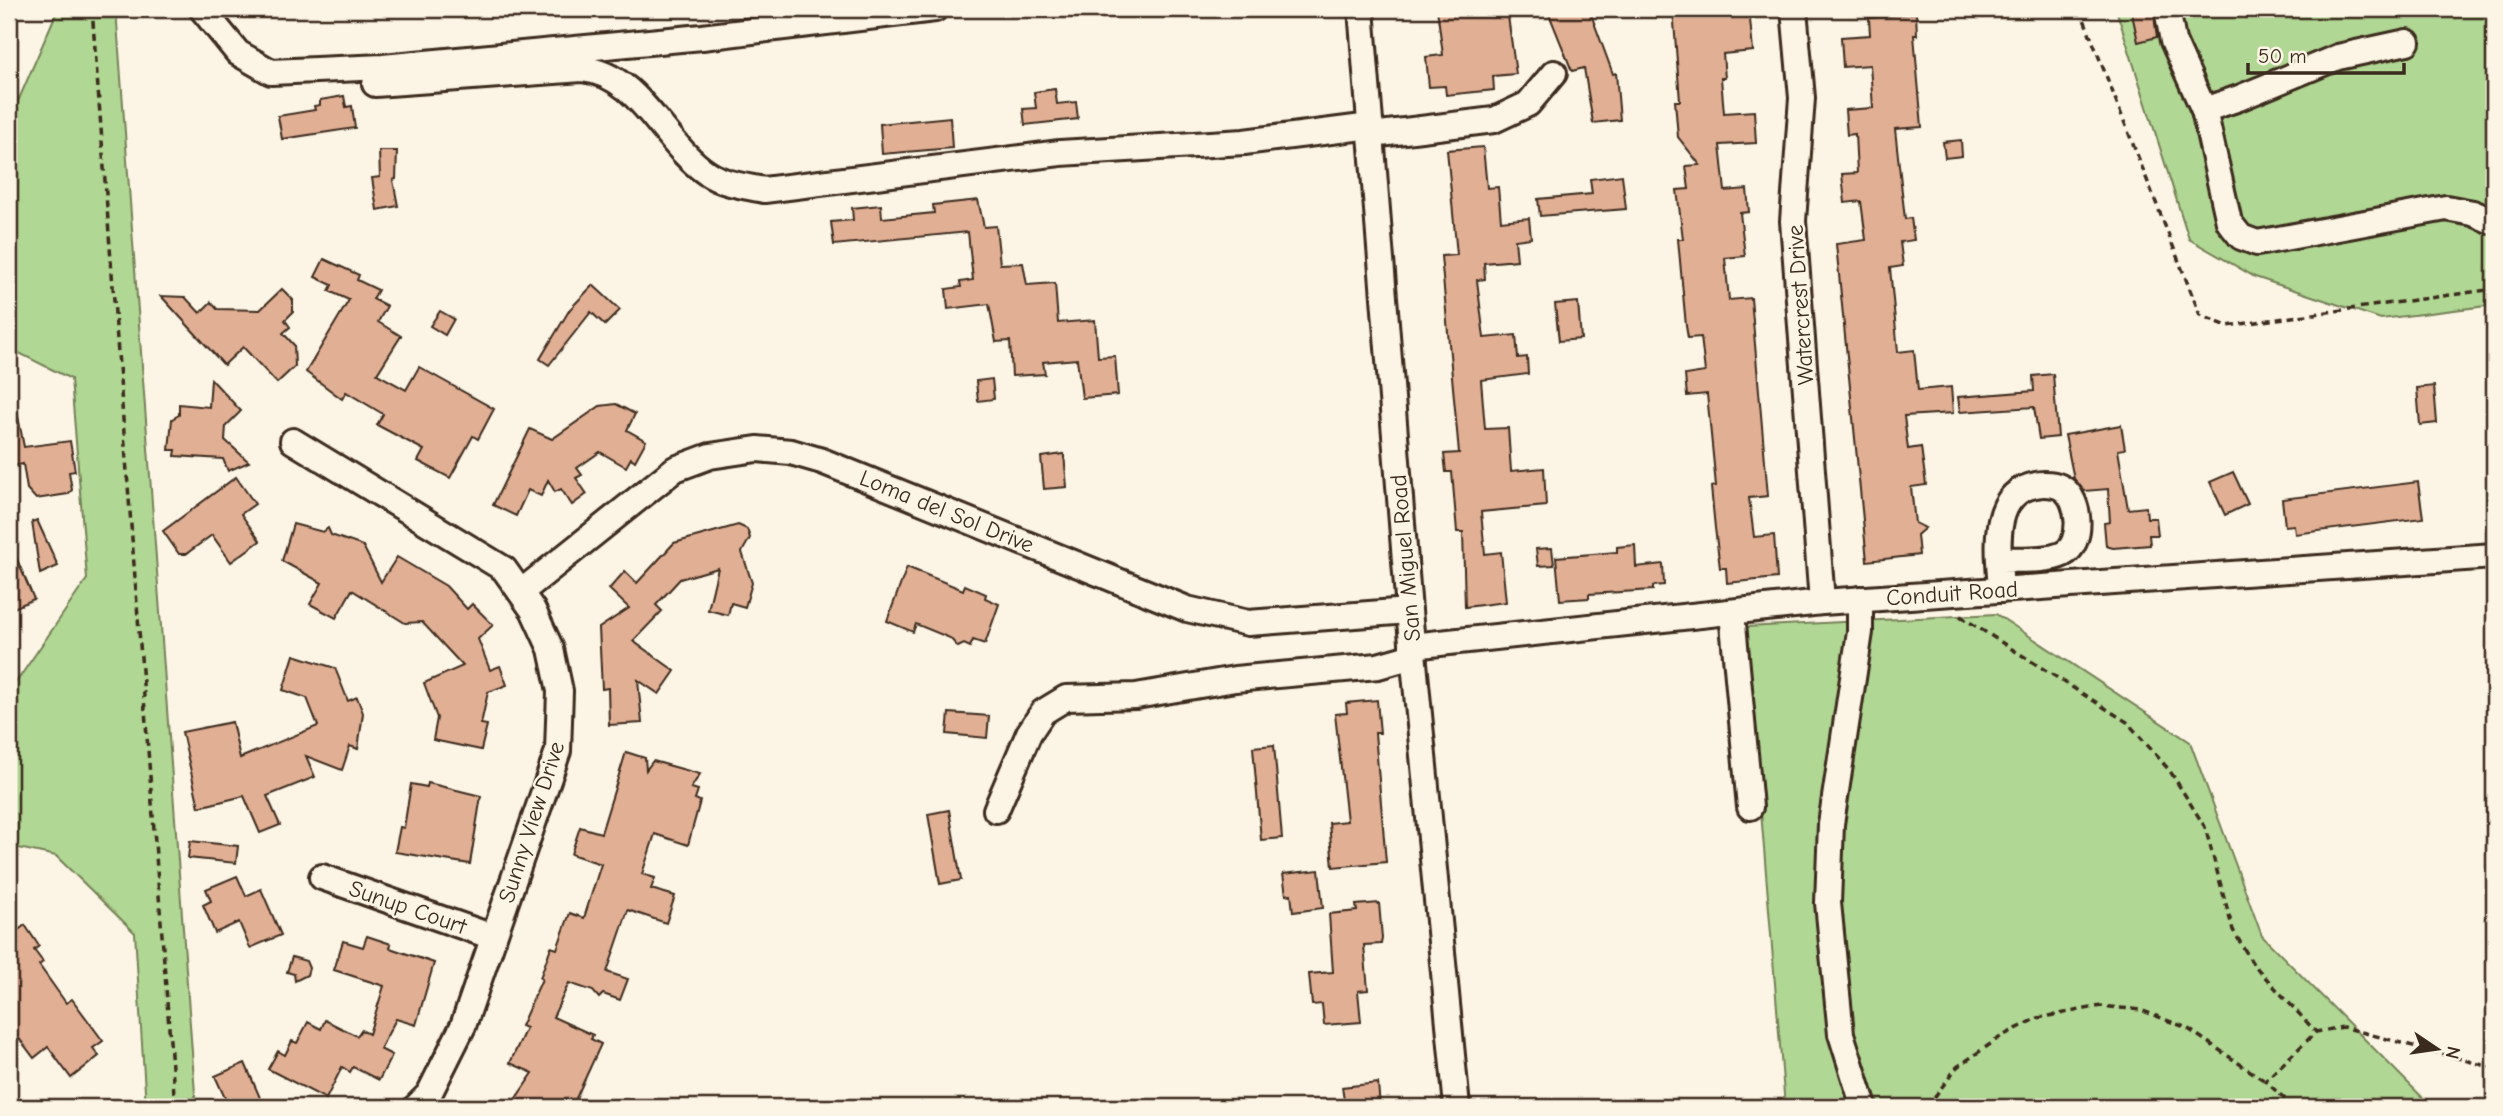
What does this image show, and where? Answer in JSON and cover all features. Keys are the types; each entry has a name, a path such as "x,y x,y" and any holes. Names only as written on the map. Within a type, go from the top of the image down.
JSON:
{"street":[{"path":"202,9 238,52 271,72 383,67 688,39 935,9"},
{"name":"San Miguel Road","path":"1361,9 1412,651 1457,1107"},
{"name":"Watercrest Drive","path":"1794,9 1802,98 1793,220 1822,602"},
{"path":"2167,9 2173,41 2204,110 2229,222 2249,241 2257,243 2446,208 2473,213 2494,222"},
{"path":"2204,110 2337,58 2407,42"},
{"path":"375,84 582,69 600,71 621,82 671,141 708,174 729,183 764,190 1059,153 1244,142 1494,120 1528,104 1554,73"},
{"name":"Sunny View Drive","path":"293,441 504,569 521,592 551,649 560,691 561,731 558,751 463,1026 429,1094 416,1107"},
{"name":"Loma del Sol Drive","path":"521,592 675,469 710,456 757,449 790,452 822,461 1187,609 1248,623 1409,611"},
{"name":"Conduit Road","path":"996,810 1029,733 1043,712 1066,698 1136,696 1235,679 1378,666 1412,651 1822,602 2494,556"},
{"path":"1999,560 2001,590"},
{"path":"1860,599 1860,632 1830,824 1828,903 1841,1034 1864,1107"},
{"path":"1732,613 1750,807"},
{"name":"Sunup Court","path":"322,877 493,937"}],"path":[{"path":"92,9 175,1107"},
{"path":"1959,616 2127,722 2170,771 2206,827 2233,930 2253,964 2316,1032"},
{"path":"1927,1107 1957,1067 2002,1036 2039,1018 2101,1006 2141,1010 2187,1028 2265,1081 2294,1107"},
{"path":"2265,1081 2316,1032 2343,1027 2494,1068"}],"green space":[{"path":"58,9 116,9 196,1107 146,1107 135,933 56,856 9,846 9,680 17,681 87,579 71,379 9,348 9,122"},
{"path":"2116,9 2494,9 2494,305 2381,319 2255,277 2189,239"},
{"path":"1996,614 2190,742 2262,936 2432,1107 1785,1107 1746,627"}],"building":[{"path":"1437,9 1507,9 1516,74 1493,76 1494,90 1446,95 1445,86 1429,87 1426,57 1443,55"},
{"path":"1547,9 1589,9 1613,74 1616,73 1620,120 1593,123 1584,68 1572,71"},
{"path":"1673,9 1749,9 1753,51 1723,54 1725,78 1721,78 1724,113 1754,111 1756,143 1720,145 1725,191 1747,189 1749,212 1740,213 1745,256 1725,258 1729,300 1751,298 1768,496 1749,498 1754,537 1774,535 1777,578 1727,583 1726,568 1720,568 1715,528 1711,487 1716,486 1707,394 1687,396 1685,375 1705,372 1701,337 1688,338 1686,326 1678,239 1683,239 1677,190 1689,189 1686,166 1700,165 1678,137 1675,101 1680,101"},
{"path":"2131,9 2153,9 2157,37 2138,42"},
{"path":"1916,13 1917,35 1914,35 1922,127 1895,129 1905,219 1911,218 1914,240 1900,242 1903,266 1890,268 1898,352 1914,350 1918,390 1951,387 1953,413 1904,416 1908,449 1921,447 1926,485 1911,487 1915,523 1925,528 1917,535 1919,555 1867,561 1836,244 1866,240 1861,201 1845,203 1842,174 1857,173 1855,134 1847,135 1845,110 1873,108 1870,65 1843,67 1841,37 1870,35 1869,18"},
{"path":"1055,89 1057,104 1076,102 1078,119 1025,125 1023,109 1036,108 1034,92"},
{"path":"344,96 346,107 352,106 355,128 282,139 278,116 315,110 314,106 320,105 320,100"},
{"path":"950,117 952,148 882,154 880,124"},
{"path":"1961,140 1962,156 1945,158 1943,142"},
{"path":"1483,147 1487,188 1498,187 1501,221 1529,218 1531,238 1515,240 1517,260 1484,263 1485,279 1477,280 1484,338 1516,335 1518,358 1527,357 1528,374 1481,380 1485,429 1508,428 1511,471 1544,468 1546,506 1481,512 1485,554 1501,552 1506,602 1465,607 1463,532 1457,532 1452,472 1446,472 1444,454 1459,453 1441,256 1457,255 1447,150"},
{"path":"379,151 397,151 396,179 393,180 398,206 377,210 372,178 380,177"},
{"path":"1622,175 1626,209 1540,216 1538,199 1592,194 1590,179"},
{"path":"978,200 984,227 996,226 1000,264 1023,263 1027,285 1055,283 1058,323 1095,320 1098,357 1115,356 1118,395 1082,398 1077,359 1043,362 1045,374 1012,376 1010,341 996,342 989,304 948,309 946,289 961,287 960,282 973,280 968,232 834,245 831,222 853,220 852,208 881,205 882,218 934,213 933,205"},
{"path":"324,259 359,275 357,280 378,290 373,299 387,306 378,322 401,336 377,374 406,390 419,367 494,409 478,439 473,436 450,478 418,461 424,450 377,425 383,414 346,392 342,399 306,372 349,300 329,291 332,285 315,277"},
{"path":"593,285 620,310 605,325 591,312 549,365 540,359 570,309"},
{"path":"282,289 293,300 293,312 285,320 290,327 283,333 294,345 295,366 277,383 243,347 224,365 161,296 185,297 200,313 211,302 217,309 260,310"},
{"path":"1578,302 1581,339 1559,341 1555,304"},
{"path":"440,311 454,319 445,335 430,326"},
{"path":"2053,374 2058,437 2039,439 2034,407 1960,412 1958,397 2034,391 2033,376"},
{"path":"211,379 241,411 226,426 225,440 249,462 228,471 223,459 175,456 176,450 169,450 172,419 179,415 179,404 209,407"},
{"path":"992,379 994,399 978,401 976,381"},
{"path":"2434,386 2437,423 2420,425 2417,388"},
{"path":"616,404 635,414 627,430 646,441 635,461 631,458 626,467 600,452 577,468 582,475 576,478 587,494 572,505 561,489 555,492 548,480 541,496 528,490 516,516 493,505 530,429 552,439 600,406"},
{"path":"17,411 24,447 70,441 75,471 69,472 72,490 68,494 36,499 27,489 23,464 9,467 9,412"},
{"path":"2121,425 2125,449 2118,450 2128,509 2146,507 2147,518 2156,518 2158,535 2149,535 2150,545 2113,548 2106,546 2104,523 2110,522 2108,489 2084,491 2074,479 2065,435"},
{"path":"1064,454 1067,487 1044,489 1041,457"},
{"path":"2233,472 2248,504 2225,515 2210,482"},
{"path":"236,477 255,504 241,514 260,541 231,562 212,535 186,554 179,554 163,531"},
{"path":"2418,482 2423,518 2295,534 2294,525 2285,526 2282,499"},
{"path":"37,520 58,566 40,574 32,522"},
{"path":"293,524 323,532 328,528 331,535 363,546 381,582 397,557 446,586 467,609 472,604 493,625 478,639 490,670 500,666 507,685 488,692 481,724 487,725 481,750 433,740 437,718 424,683 463,666 422,622 405,623 352,590 336,618 310,604 322,583 282,561"},
{"path":"738,525 747,529 750,538 742,552 752,583 745,607 731,603 728,615 708,610 718,568 680,579 656,605 662,611 633,641 675,671 659,694 638,680 642,723 609,725 608,688 602,689 599,628 629,608 609,589 625,571 637,583 674,543"},
{"path":"9,541 34,599 14,608 9,596"},
{"path":"1635,545 1636,567 1663,564 1664,585 1653,586 1653,590 1589,594 1589,598 1560,600 1556,557 1617,552 1617,547"},
{"path":"1552,548 1554,565 1538,566 1536,549"},
{"path":"907,567 963,590 965,585 986,594 985,598 999,604 985,644 973,640 970,647 964,644 958,647 950,638 916,624 913,632 887,621"},
{"path":"294,655 335,668 348,701 357,697 363,713 358,749 350,746 342,770 306,756 315,777 267,796 280,825 260,833 244,796 199,807 182,732 232,722 240,758 318,726 307,698 283,690"},
{"path":"1377,700 1380,733 1375,733 1386,862 1333,867 1329,823 1347,821 1335,714 1347,713 1346,703"},
{"path":"949,713 989,716 987,738 947,734"},
{"path":"1274,745 1282,838 1261,840 1253,747"},
{"path":"626,752 645,758 646,770 653,761 700,774 691,788 698,790 695,799 700,801 688,845 655,834 642,874 655,878 651,889 675,896 666,923 628,910 607,972 628,979 620,1000 603,994 599,998 593,991 569,983 553,1017 593,1035 591,1039 601,1044 572,1107 510,1107 533,1073 510,1063 526,1028 521,1026 542,979 540,978 551,947 557,949 570,913 584,918 601,864 571,854 580,827 601,833"},
{"path":"428,783 481,796 470,864 395,852 400,827 404,828 411,784 427,787"},
{"path":"949,810 961,880 940,884 928,814"},
{"path":"190,841 238,846 236,863 188,858"},
{"path":"1319,870 1323,908 1293,912 1291,894 1286,895 1283,874"},
{"path":"237,876 246,896 261,889 281,935 250,948 239,922 215,933 203,905 211,901 206,889"},
{"path":"1379,903 1381,944 1364,945 1368,990 1358,991 1361,1022 1324,1025 1322,1004 1312,1005 1309,974 1333,972 1329,914 1357,911 1356,905"},
{"path":"25,925 39,946 34,950 43,962 39,965 66,1003 72,999 103,1041 93,1048 99,1056 71,1078 48,1047 34,1058 9,1025 9,950 18,944 12,935"},
{"path":"367,936 391,944 390,948 434,963 416,1025 396,1019 380,1049 392,1055 379,1080 353,1067 350,1072 342,1067 326,1099 268,1069 278,1051 285,1055 292,1041 297,1043 308,1022 321,1029 325,1020 357,1036 361,1030 369,1034 384,986 334,970 343,941 363,947"},
{"path":"292,957 306,961 309,968 307,975 295,981 294,974 287,972"},
{"path":"245,1063 264,1107 229,1107 215,1076"},
{"path":"1378,1083 1380,1107 1345,1107 1342,1087"}]}
